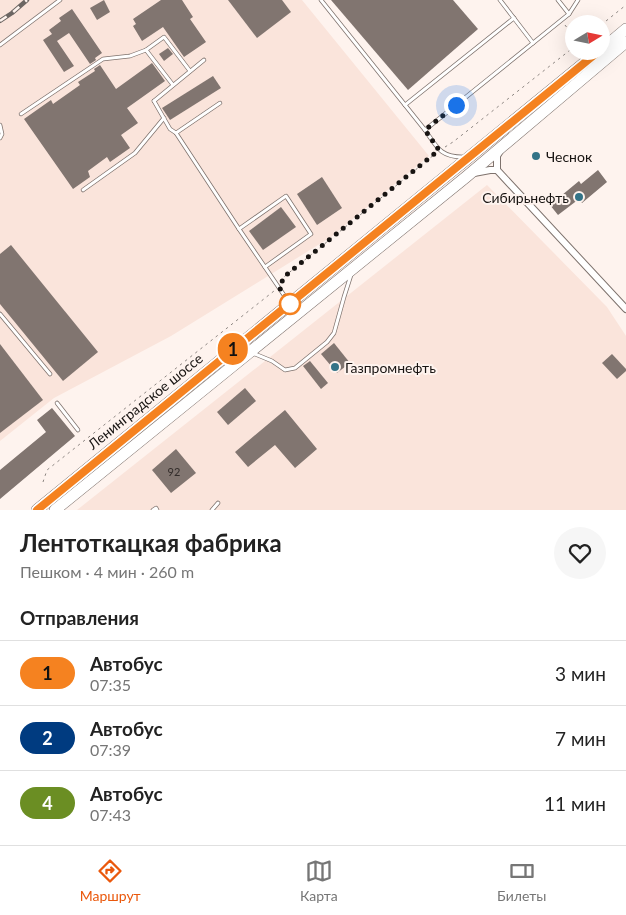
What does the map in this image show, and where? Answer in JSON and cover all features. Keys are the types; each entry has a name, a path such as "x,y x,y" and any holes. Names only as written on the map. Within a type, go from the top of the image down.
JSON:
{"highway":[{"name":"Ленинградское шоссе","path":"610,42 626,29"},
{"name":"Ленинградское шоссе","path":"37,510 231,350 294,309 356,265 466,176 625,42"},
{"name":"Ленинградское шоссе","path":"55,510 246,354 294,309 469,158 588,60"}],"street":[{"path":"502,146 497,156 497,170 626,309"},
{"path":"466,176 480,171 497,170"}],"lane":[{"path":"0,45 60,0"},
{"path":"321,0 439,150 448,155 469,158"},
{"path":"500,0 533,43"},
{"path":"558,0 568,14"},
{"path":"425,130 561,20 578,0"},
{"path":"405,105 514,18"},
{"path":"21,114 103,58 130,56 146,50 164,37 190,72"},
{"path":"146,50 173,85"},
{"path":"204,60 154,101 170,129 176,133 294,309"},
{"path":"176,133 220,103"},
{"path":"83,190 135,153 164,118"},
{"path":"0,126 2,134 0,138"},
{"path":"239,229 286,196 311,234 265,267"},
{"path":"246,354 255,354 272,361 285,370 295,368 327,342 334,333 348,284 356,265"},
{"path":"0,314 50,374"},
{"path":"57,403 78,430"},
{"path":"212,510 218,503"},
{"path":"153,510 156,508 157,510"}],"path":[{"path":"610,18 626,5"},
{"path":"561,20 565,25"},
{"path":"43,482 47,470 279,287 285,276 439,150 453,142 565,54"}],"shaded area":[{"path":"0,0 302,0 429,156 331,237 171,336 54,398 0,441"},
{"path":"487,185 607,307 626,336 626,510 77,510"}],"building":[{"path":"104,0 110,12 97,20 90,8"},
{"path":"161,0 182,0 193,17 190,19 206,42 184,57 163,27 142,41 133,26 136,24 133,19"},
{"path":"228,0 282,0 291,12 257,38"},
{"path":"331,0 453,0 478,29 408,90"},
{"path":"72,9 102,53 90,64 69,33 57,41 74,66 64,72 43,40 52,34 49,30 61,21 59,18"},
{"path":"168,48 173,54 164,61 159,54"},
{"path":"152,63 165,81 127,108 138,123 121,135 130,148 110,162 107,157 88,171 90,177 73,189 24,119 51,100 53,104 80,85 78,82 95,71 94,69 100,65 116,89"},
{"path":"213,76 221,88 170,120 162,108"},
{"path":"598,170 607,182 582,203 579,199 558,215 550,205 579,181 581,184"},
{"path":"322,177 342,208 317,225 297,194"},
{"path":"281,207 296,227 263,250 249,231"},
{"path":"11,245 98,352 63,381 0,304 0,254"},
{"path":"334,343 350,363 337,373 321,354"},
{"path":"0,344 43,400 0,433"},
{"path":"612,354 626,369 617,379 602,363"},
{"path":"310,361 328,383 321,389 303,366"},
{"path":"245,388 256,401 228,425 217,412"},
{"path":"52,408 75,436 0,499 0,470 46,432 37,420"},
{"path":"285,410 317,449 295,468 275,445 248,467 235,452"},
{"path":"176,449 196,473 171,493 152,470"}],"railway":[{"path":"0,21 27,0"}],"bus line":[{"name":"1","path":"37,510 588,60"}],"place":[{"name":"Чеснок","path":"536,156"},
{"name":"Сибирьнефть","path":"579,197"},
{"name":"Газпромнефть","path":"335,367"}],"route":[{"path":"290,304 279,287 285,276 439,150 425,130 456,105"}]}
